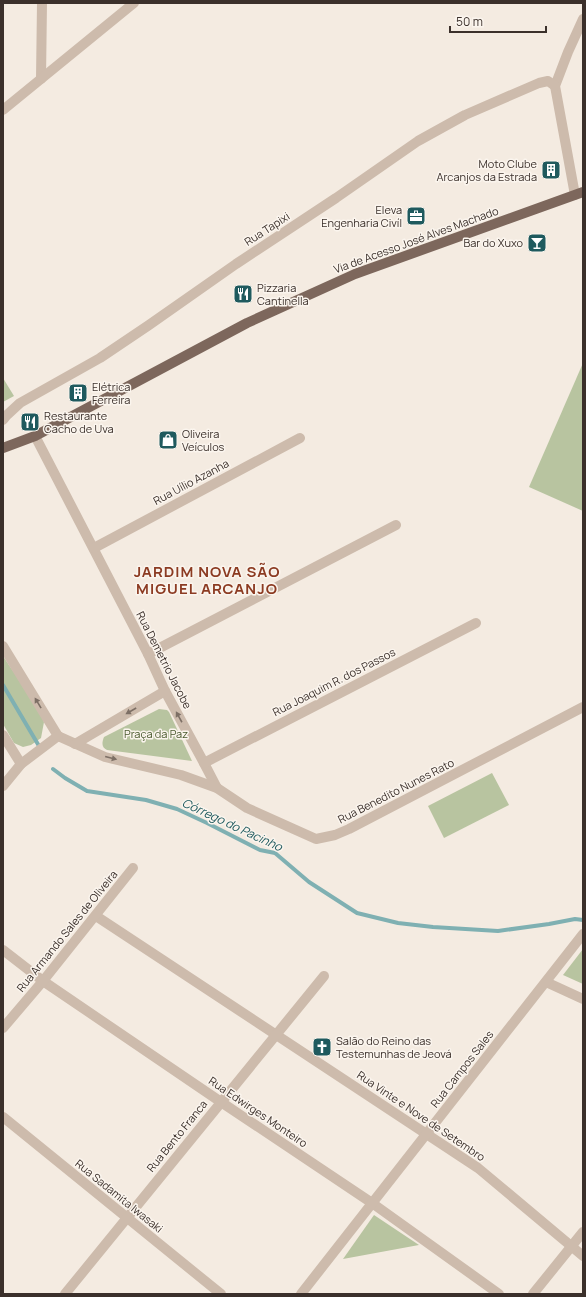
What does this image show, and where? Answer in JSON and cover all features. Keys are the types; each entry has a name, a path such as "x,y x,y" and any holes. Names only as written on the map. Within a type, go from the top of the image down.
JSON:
{"main road":[{"name":"Via de Acesso José Alves Machado","path":"3,448 35,436 247,323 355,274 579,193"}],"street":[{"path":"41,79 42,3"},
{"path":"3,110 134,3"},
{"path":"579,193 555,86 583,19"},
{"name":"Rua Tapixi","path":"3,420 20,403 100,358 149,326 236,264 336,198 418,141 466,115 539,83 548,81 555,86"},
{"name":"Rua Demetrio Jacobe","path":"35,436 94,548 148,654 165,691 217,788"},
{"name":"Rua Uílio Azanha","path":"94,548 300,438"},
{"path":"148,654 396,525"},
{"name":"Rua Joaquim R. dos Passos","path":"204,763 476,622"},
{"path":"3,646 58,736 48,745 20,764 3,786"},
{"path":"75,744 165,691"},
{"name":"Rua Benedito Nunes Rato","path":"58,736 105,757 181,775 217,788 247,808 316,839 335,835 349,829 583,707"},
{"path":"3,735 20,764"},
{"name":"Rua Armando Sales de Oliveira","path":"3,1028 96,916 133,868"},
{"name":"Rua Vinte e Nove de Setembro","path":"96,916 478,1168 583,1256"},
{"name":"Rua Campos Sales","path":"301,1294 583,934"},
{"name":"Rua Edwirges Monteiro","path":"3,950 43,981 372,1203 499,1294"},
{"name":"Rua Bento Franca","path":"65,1294 324,976"},
{"path":"546,982 583,999"},
{"name":"Rua Sadamita Iwasaki","path":"3,1117 220,1294"},
{"path":"533,1294 583,1232"}],"green space":[{"path":"583,363 583,511 529,487"},
{"path":"3,378 14,396 3,402"},
{"path":"3,656 39,710 44,722 41,738 31,745 23,747 14,743 3,724"},
{"name":"Praça da Paz","path":"159,709 167,710 169,712 192,761 107,750 103,746 102,743 104,737"},
{"path":"492,773 509,805 444,838 428,806"},
{"path":"583,949 583,984 563,975"},
{"path":"374,1215 419,1245 343,1259"}],"waterway":[{"name":"Córrego do Pacinho","path":"3,685 39,746"},
{"name":"Córrego do Pacinho","path":"53,769 87,791 146,800 177,809 260,850 275,853 309,882 357,913 398,923 498,931 575,919 583,920"}],"place":[{"name":"Moto Clube Arcanjos da Estrada","path":"551,170"},
{"name":"Eleva Engenharia Civíl","path":"416,216"},
{"name":"Bar do Xuxo","path":"537,243"},
{"name":"Pizzaria Cantinella","path":"243,294"},
{"name":"Elétrica Ferreira","path":"78,393"},
{"name":"Restaurante Cacho de Uva","path":"30,422"},
{"name":"Oliveira Veículos","path":"168,440"},
{"name":"Salão do Reino das Testemunhas de Jeová","path":"322,1047"}],"district":[{"name":"JARDIM NOVA SÃO MIGUEL ARCANJO","path":"207,580"}]}
